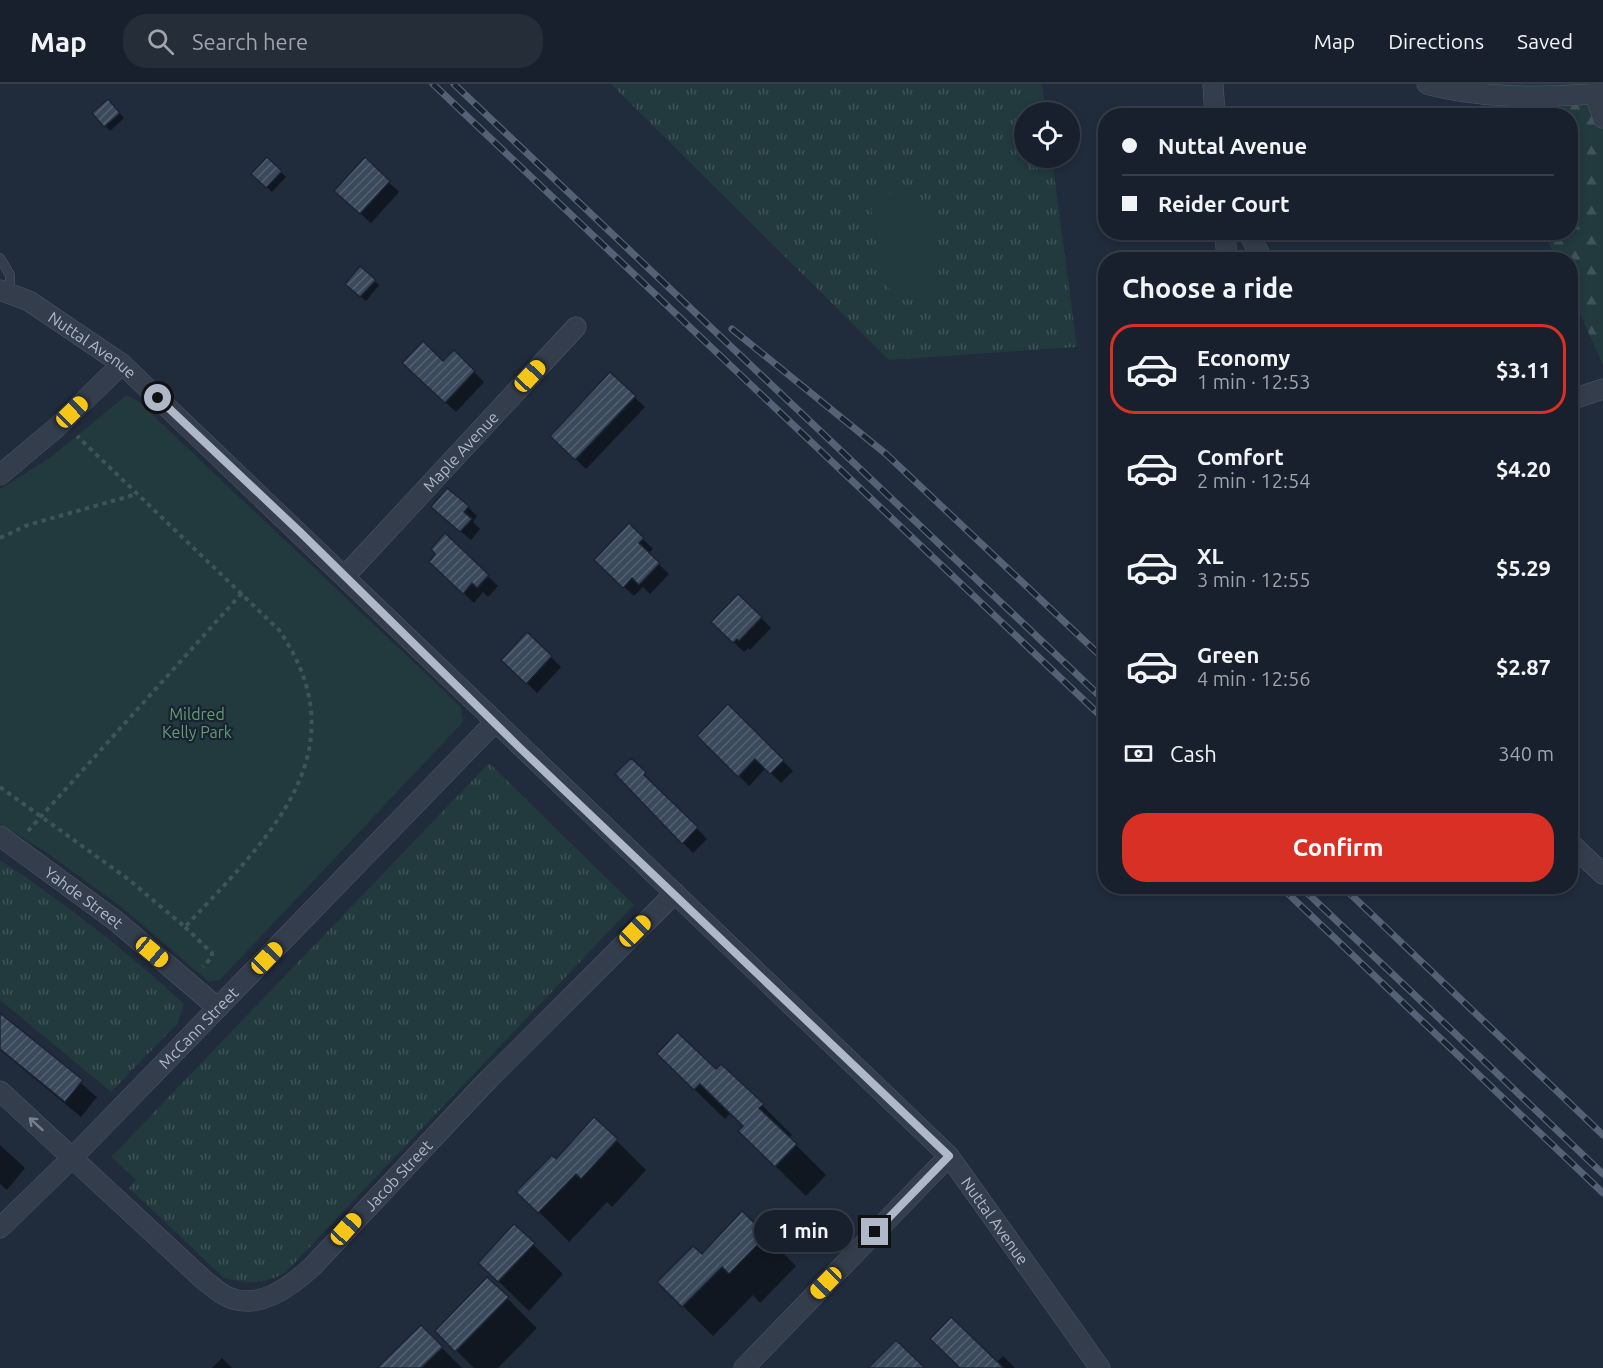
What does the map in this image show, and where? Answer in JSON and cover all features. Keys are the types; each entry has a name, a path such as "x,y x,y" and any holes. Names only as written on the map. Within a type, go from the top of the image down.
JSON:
{"street":[{"path":"1212,84 1214,108"},
{"path":"1427,84 1449,90 1503,95 1599,94 1603,118"},
{"name":"Nuttal Avenue","path":"5,292 29,301 122,364 949,1156 1100,1368"},
{"name":"Maple Avenue","path":"345,576 576,327"},
{"path":"0,475 56,428 122,364"},
{"path":"1578,397 1603,389"},
{"name":"McCann Street","path":"0,1228 73,1157 495,722"},
{"name":"Yahde Street","path":"8,840 116,921 218,1008"},
{"path":"1578,851 1603,874"},
{"name":"Jacob Street","path":"0,1091 213,1287 229,1298 251,1300 274,1296 294,1284 312,1267 484,1083 675,893"},
{"path":"744,1368 949,1156"}],"lane":[{"path":"0,258 10,275 5,292"}],"path":[{"path":"74,433 279,630 295,653 303,674 309,704 310,729 306,760 295,794 273,830 185,927"},
{"path":"0,538 28,525 138,494"},
{"path":"8,840 40,818 242,593"},
{"path":"0,787 40,818 128,879 185,927 212,957 188,983"}],"green space":[{"path":"611,84 1042,84 1045,102 1014,102 1014,168 1053,168 1077,347 889,360"},
{"path":"1468,84 1603,84 1603,365 1578,309 1578,252 1553,252 1547,240 1578,240 1578,108 1483,108"},
{"path":"880,194 904,194 918,200 932,216 939,279 931,292 917,300 900,299 883,283 871,210"},
{"name":"Mildred Kelly Park","path":"126,395 137,400 461,707 463,722 220,980 209,982 120,906 47,853 0,824 0,489 51,457"},
{"path":"489,763 634,905 286,1272 256,1282 224,1278 129,1188 136,1180 111,1157"},
{"path":"0,860 95,928 184,1004 178,1023 111,1092 0,1000"}],"building":[{"path":"108,99 120,113 104,127 92,113"},
{"path":"267,157 282,171 266,188 251,174"},
{"path":"365,157 390,181 360,214 334,191"},
{"path":"360,266 376,280 360,297 345,284"},
{"path":"423,341 443,361 454,350 475,371 445,403 402,363"},
{"path":"610,372 636,396 575,460 550,436"},
{"path":"447,488 469,506 464,512 472,519 460,532 431,507"},
{"path":"629,523 644,538 639,543 660,563 639,585 632,578 623,588 594,560"},
{"path":"445,533 489,575 477,588 472,583 463,594 429,562 435,554 431,549"},
{"path":"738,594 762,617 739,641 737,639 733,643 711,622"},
{"path":"527,632 552,656 526,684 501,660"},
{"path":"728,704 784,760 770,774 755,759 738,777 697,736"},
{"path":"631,758 646,772 644,775 698,827 682,844 615,774"},
{"path":"0,1013 83,1080 65,1102 0,1049"},
{"path":"677,1032 716,1069 721,1064 764,1104 759,1108 797,1144 775,1167 738,1131 743,1126 700,1084 694,1090 657,1054"},
{"path":"594,1117 618,1139 581,1179 576,1174 538,1213 516,1192 552,1155 556,1159"},
{"path":"742,1211 767,1235 729,1274 722,1267 682,1307 657,1282 693,1246 702,1254"},
{"path":"514,1224 535,1243 498,1282 478,1263"},
{"path":"487,1277 509,1297 455,1352 435,1331"},
{"path":"951,1317 1004,1368 960,1368 930,1339"},
{"path":"421,1325 443,1347 421,1368 377,1368"},
{"path":"896,1340 925,1368 868,1368"}],"railway":[{"path":"433,84 1098,713"},
{"path":"454,84 1098,694"},
{"path":"732,329 886,454 1098,653"},
{"path":"1288,894 1603,1193"},
{"path":"1308,894 1603,1174"},
{"path":"1350,894 1603,1135"}],"route":[{"path":"158,398 300,532 519,747 949,1156 875,1232"}]}
